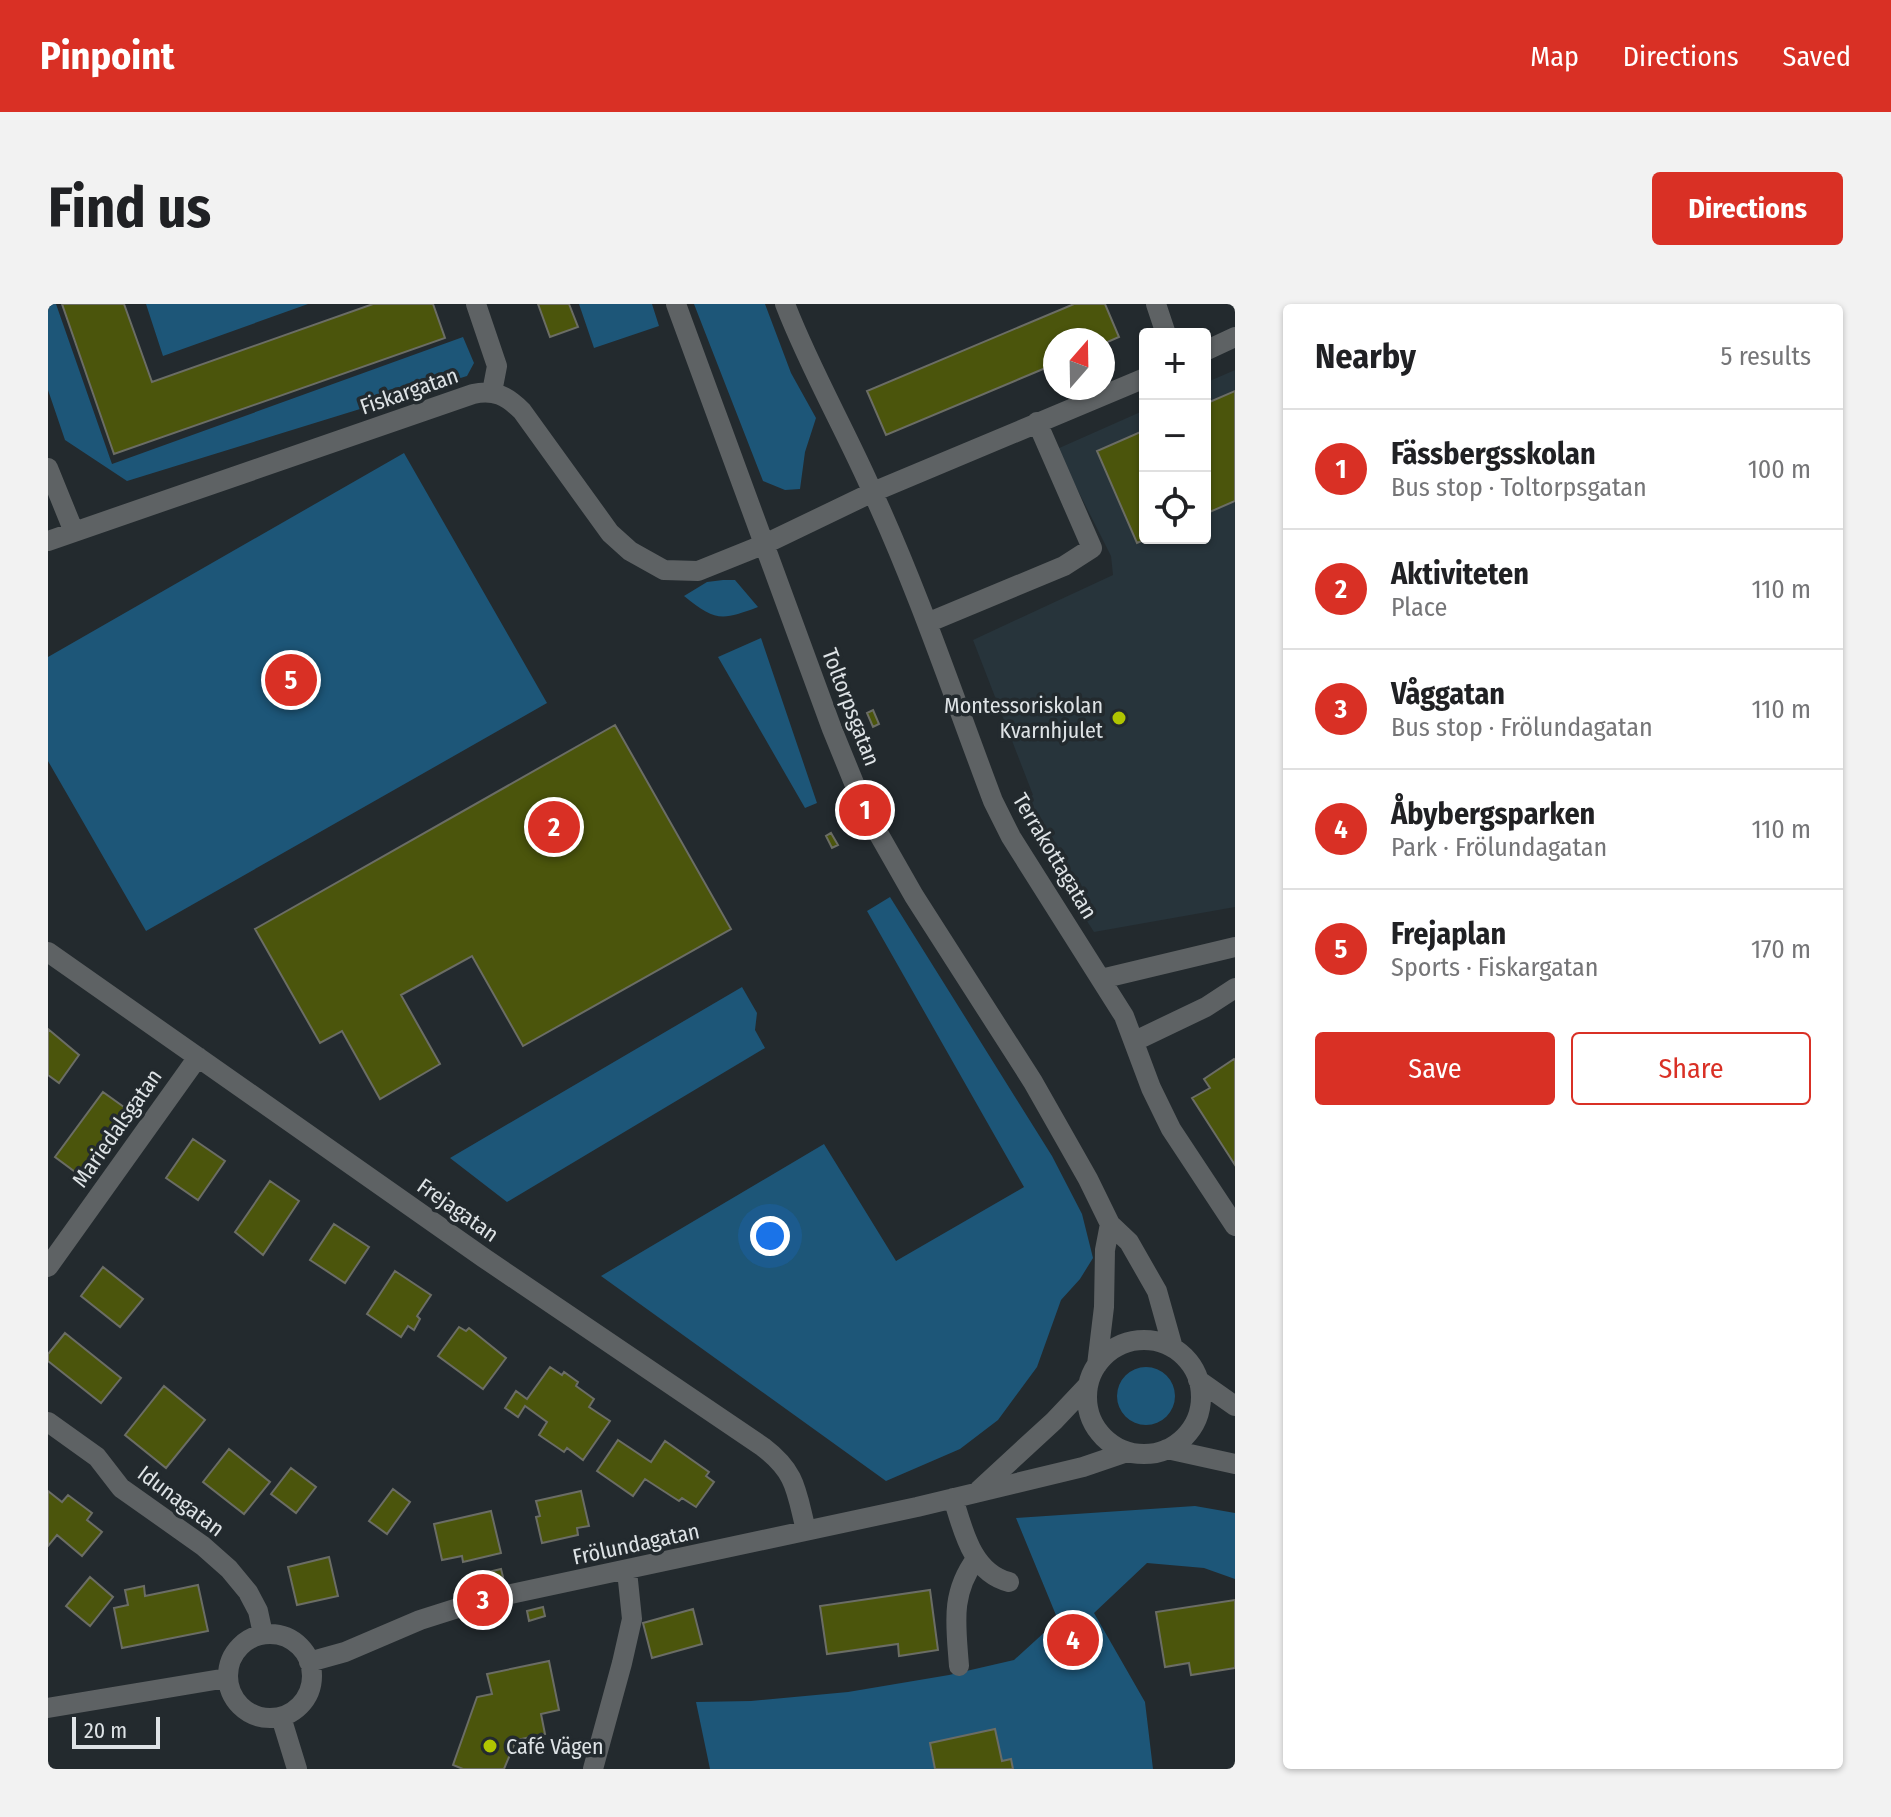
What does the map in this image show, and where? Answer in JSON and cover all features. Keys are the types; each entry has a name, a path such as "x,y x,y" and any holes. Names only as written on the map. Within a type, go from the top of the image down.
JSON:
{"street":[{"name":"Toltorpsgatan","path":"676,304 832,729 865,810 914,896 1033,1082 1110,1224 1129,1242 1157,1291 1173,1348"},
{"name":"Terrakottagatan","path":"785,304 799,341 873,492 927,623 993,801 1011,837 1124,1016 1151,1088 1171,1129 1235,1225"},
{"path":"1156,304 1164,328"},
{"path":"477,306 497,366 492,392"},
{"path":"1211,348 1235,337"},
{"path":"765,544 873,492 1139,380"},
{"name":"Fiskargatan","path":"48,541 473,394 492,392 511,400 522,411 610,533 648,562 664,570 698,571 765,544"},
{"path":"927,623 1064,566 1092,548 1037,422"},
{"path":"48,468 74,532"},
{"path":"1101,979 1235,947"},
{"name":"Frejagatan","path":"48,952 484,1258 772,1453 793,1476 806,1530"},
{"path":"1135,1041 1206,1007 1235,988"},
{"name":"Mariedalsgatan","path":"48,1267 198,1057"},
{"path":"1097,1365 1112,1350 1132,1341 1153,1341 1173,1348 1189,1362 1198,1380 1201,1401 1196,1421 1184,1438 1167,1449 1147,1454 1127,1452 1108,1442 1095,1426 1087,1406 1088,1385 1097,1365 1104,1307 1105,1250 1110,1224"},
{"path":"1198,1380 1235,1406"},
{"name":"Frölundagatan","path":"978,1492 1088,1385"},
{"name":"Idunagatan","path":"48,1422 97,1457 121,1488 203,1546 229,1569 248,1592 258,1611 263,1634"},
{"path":"1167,1449 1235,1464"},
{"name":"Frölundagatan","path":"309,1662 345,1652 420,1620 483,1600 953,1498 1083,1467 1127,1452"},
{"path":"953,1498 976,1559 995,1578 1009,1582"},
{"path":"959,1666 956,1616 959,1589 976,1559"},
{"path":"593,1769 632,1619 627,1571"},
{"path":"263,1634 291,1639 309,1662 312,1679 307,1695 296,1709 281,1717 262,1718 245,1710 233,1696 227,1678 236,1650 253,1637 263,1634"},
{"path":"48,1708 227,1678"},
{"path":"281,1717 297,1769"}],"shaded area":[{"path":"48,304 56,304 112,464 463,337 474,363 467,376 127,481 65,440 48,390"},
{"path":"146,304 308,304 163,356"},
{"path":"579,304 652,304 659,326 594,348"},
{"path":"694,304 765,304 791,373 816,418 805,452 800,489 785,490 763,481"},
{"path":"1235,370 1235,391 1211,401 1211,380"},
{"name":"Montessoriskolan Kvarnhjulet","path":"1139,413 1139,433 1097,452 1139,544 1211,544 1211,511 1235,501 1235,907 1094,932 1012,805 1033,795 973,640 1113,575 1111,556 1057,449"},
{"path":"404,453 547,703 146,931 48,761 48,657"},
{"path":"735,580 758,607 735,615 719,616 703,610 684,596 707,582"},
{"path":"761,638 817,803 805,808 718,657"},
{"path":"890,897 1052,1156 1082,1214 1093,1258 1061,1300 1037,1367 998,1420 960,1449 886,1481 601,1276 824,1144 896,1261 1024,1187 867,911"},
{"path":"742,987 757,1013 755,1030 765,1048 507,1202 450,1158"},
{"path":"1146,1367 1167,1375 1175,1396 1167,1417 1146,1425 1125,1417 1117,1396 1125,1375"},
{"path":"1195,1506 1235,1513 1235,1579 1204,1568 1147,1563 1094,1613 1145,1702 1153,1769 710,1769 696,1702 751,1701 848,1692 949,1675 1014,1660 1058,1620 1016,1518"}],"building":[{"path":"62,304 124,304 152,382 373,304 433,304 445,338 114,454"},
{"path":"538,304 569,304 578,327 550,337"},
{"path":"1074,304 1105,304 1119,337 1115,339 1115,328 1043,328 1043,369 886,435 867,391"},
{"path":"1235,391 1235,501 1211,511 1211,472 1211,401"},
{"path":"1139,433 1139,542 1137,543 1097,451"},
{"path":"873,710 879,724 873,727 867,713"},
{"path":"615,725 731,929 523,1046 472,956 401,995 440,1064 380,1099 342,1031 320,1043 255,929"},
{"path":"831,833 838,845 832,848 826,836"},
{"path":"48,1029 79,1055 59,1083 48,1075"},
{"path":"1234,1059 1235,1165 1192,1098 1210,1088 1204,1079"},
{"path":"103,1092 135,1115 98,1165 93,1162 82,1177 55,1157"},
{"path":"193,1139 225,1161 198,1200 166,1178"},
{"path":"270,1181 299,1201 263,1255 235,1232"},
{"path":"334,1224 369,1247 345,1283 310,1260"},
{"path":"103,1267 143,1299 120,1327 81,1296"},
{"path":"395,1271 431,1295 417,1316 420,1319 414,1330 408,1326 401,1337 367,1314"},
{"path":"459,1327 466,1331 469,1328 506,1358 483,1389 438,1356"},
{"path":"65,1333 121,1378 101,1403 48,1361 48,1354"},
{"path":"550,1367 578,1382 576,1386 594,1399 589,1407 610,1421 583,1460 567,1448 564,1452 539,1435 547,1422 525,1406 518,1417 505,1408 516,1391 527,1399"},
{"path":"164,1386 205,1420 166,1468 125,1435"},
{"path":"618,1440 651,1462 665,1441 709,1472 706,1476 714,1482 696,1507 682,1498 679,1501 645,1479 633,1496 597,1471"},
{"path":"229,1449 270,1482 244,1514 203,1482"},
{"path":"291,1468 316,1487 296,1513 271,1494"},
{"path":"393,1489 410,1502 387,1534 369,1521"},
{"path":"48,1491 62,1502 68,1495 92,1513 87,1520 102,1532 82,1556 57,1535 48,1546"},
{"path":"581,1491 589,1526 577,1528 578,1535 542,1543 536,1501"},
{"path":"491,1511 501,1553 463,1562 462,1556 442,1560 434,1524"},
{"path":"329,1557 338,1596 297,1605 288,1567"},
{"path":"501,1569 503,1577 485,1581 484,1573"},
{"path":"90,1577 113,1597 90,1626 66,1606"},
{"path":"198,1585 208,1631 122,1648 114,1608 128,1605 125,1590 144,1586 145,1596"},
{"path":"930,1590 938,1650 899,1656 898,1644 827,1654 820,1606"},
{"path":"1235,1600 1235,1668 1191,1675 1189,1663 1165,1667 1156,1612"},
{"path":"543,1607 545,1616 529,1621 527,1611"},
{"path":"693,1609 702,1644 652,1658 643,1623"},
{"path":"549,1661 559,1710 541,1714 545,1734 516,1740 504,1769 463,1769 453,1765 477,1697 492,1694 487,1674"},
{"path":"995,1729 1002,1761 1011,1759 1013,1769 935,1769 930,1743"}],"place":[{"name":"Frejaplan","path":"291,680"},
{"name":"Montessoriskolan Kvarnhjulet","path":"1119,718"},
{"name":"Fässbergsskolan","path":"865,810"},
{"name":"Aktiviteten","path":"554,827"},
{"name":"Våggatan","path":"483,1600"},
{"name":"Åbybergsparken","path":"1073,1640"},
{"name":"Café Vägen","path":"490,1746"}]}
